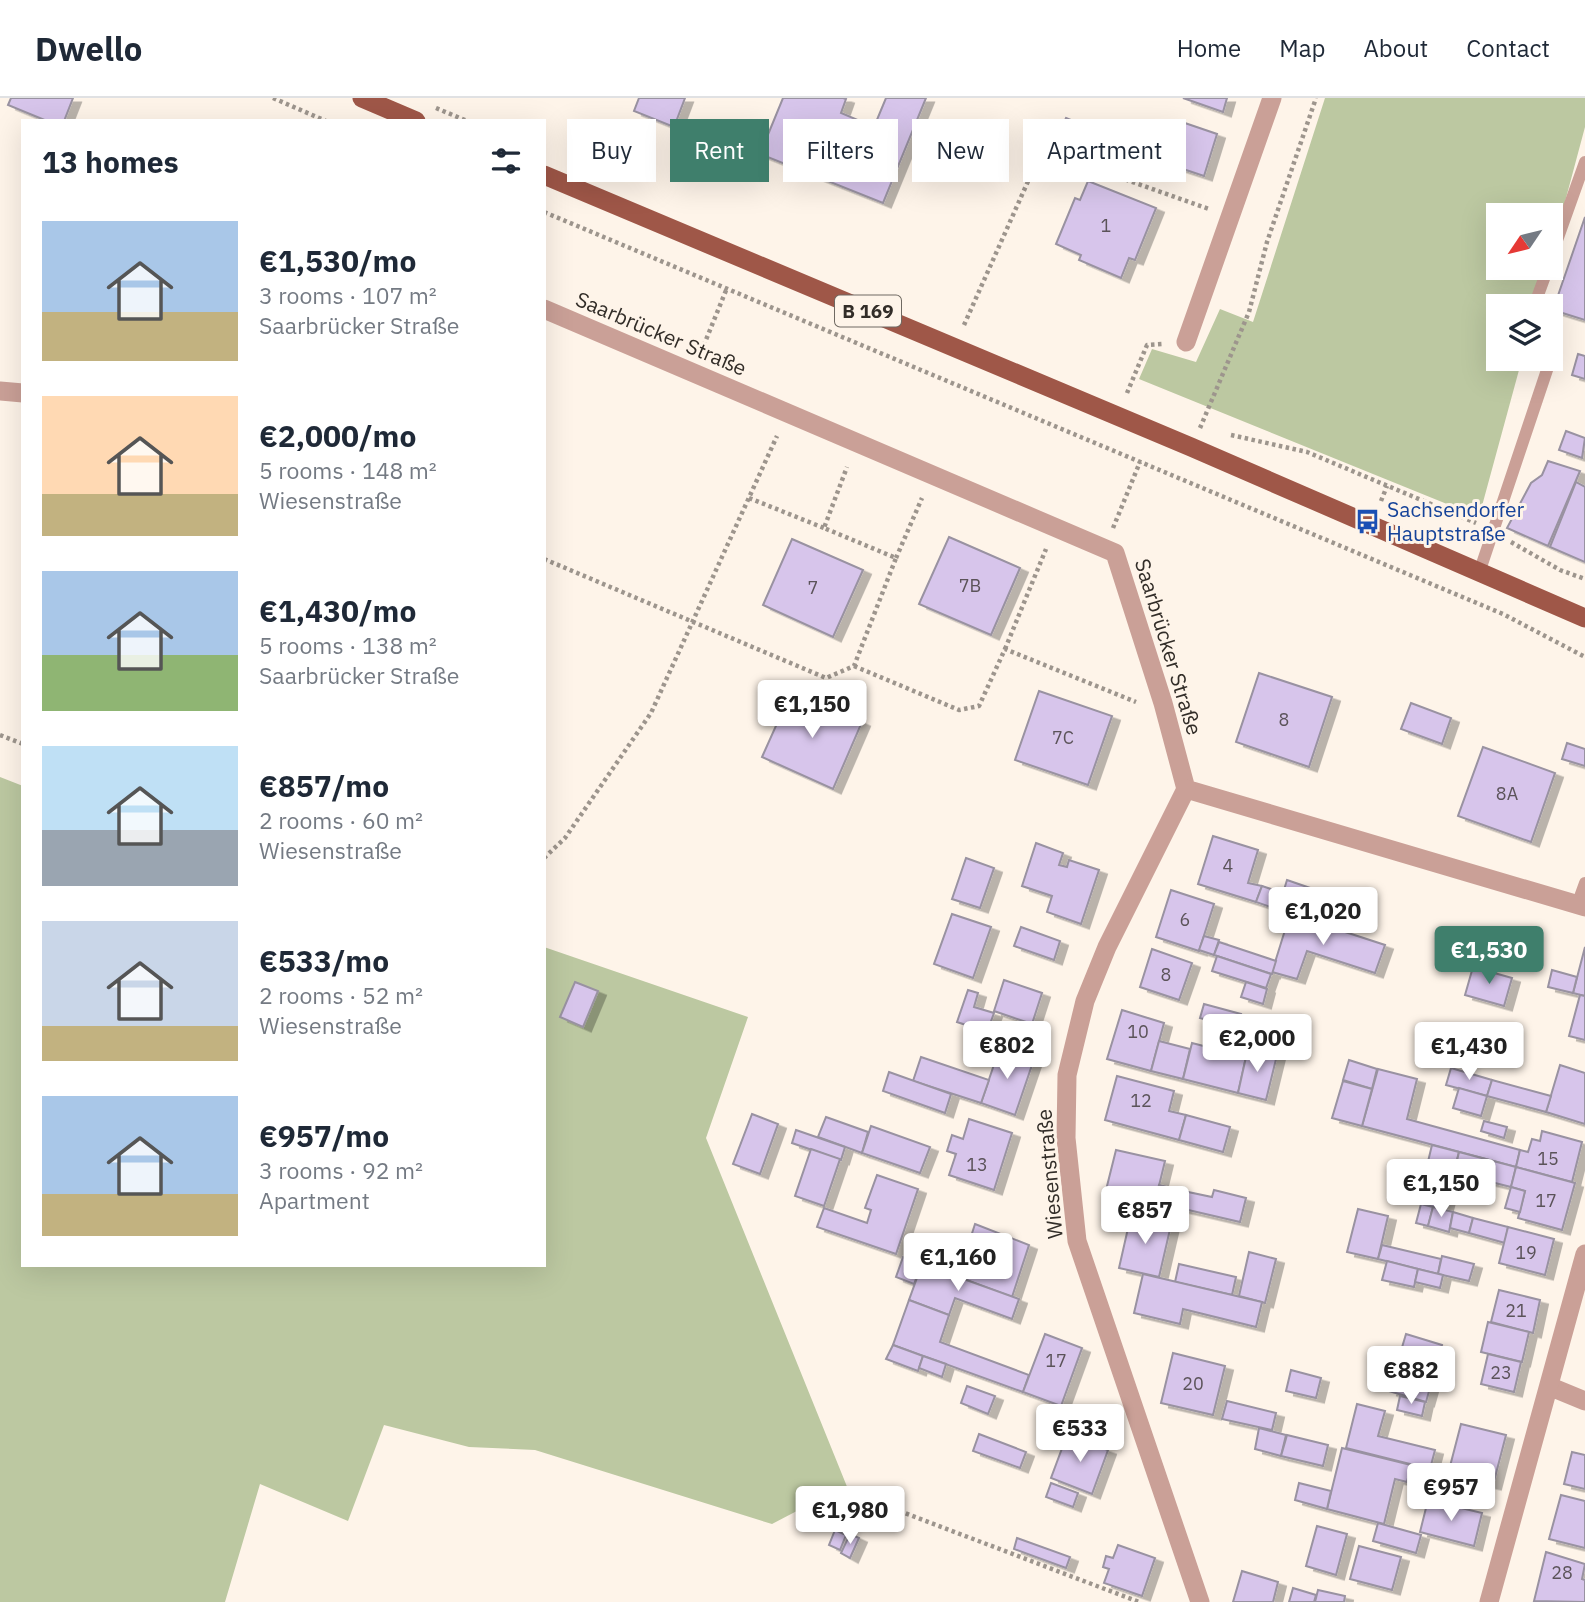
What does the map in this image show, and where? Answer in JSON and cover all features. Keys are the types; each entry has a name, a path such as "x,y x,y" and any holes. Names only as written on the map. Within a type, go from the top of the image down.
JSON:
{"main road":[{"path":"362,98 411,119"},
{"name":"B 169","path":"546,176 1480,570 1585,618"}],"street":[{"path":"1186,342 1272,98"},
{"name":"Saarbrücker Straße","path":"546,310 1115,552 1163,703 1186,789"},
{"path":"0,391 21,393"},
{"path":"1186,789 1581,906"},
{"name":"Wiesenstraße","path":"1186,789 1108,947 1085,1001 1067,1075 1066,1138 1077,1241 1200,1602"},
{"path":"1489,1602 1551,1387 1585,1254"},
{"path":"1551,1387 1585,1401"}],"lane":[{"path":"1563,224 1585,162"},
{"path":"1480,570 1547,371"},
{"path":"1581,906 1585,883"}],"path":[{"path":"273,98 321,119"},
{"path":"1200,428 1249,312 1267,242 1316,98"},
{"path":"963,328 1042,150 1230,217"},
{"path":"546,213 1503,614 1585,657"},
{"path":"693,373 727,288"},
{"path":"1125,397 1147,345 1186,342"},
{"path":"546,856 565,838 650,713 777,436"},
{"path":"1105,548 1140,462"},
{"path":"824,527 847,467 860,472"},
{"path":"1381,501 1387,486"},
{"path":"909,493 934,503"},
{"path":"749,498 896,558"},
{"path":"546,560 826,678 853,666 922,498"},
{"path":"1005,649 1055,527"},
{"path":"1034,544 1059,554"},
{"path":"1137,691 1141,704"},
{"path":"0,735 21,743"},
{"path":"860,1496 1139,1602"}],"green space":[{"path":"1325,98 1585,98 1585,127 1563,209 1563,203 1486,203 1486,280 1544,280 1539,294 1486,294 1486,371 1519,371 1479,517 1139,379 1152,349 1196,362 1220,309 1253,322"},
{"path":"0,777 21,785 21,1267 546,1267 546,948 748,1017 706,1138 852,1499 814,1502 772,1524 535,1450 469,1447 384,1425 348,1521 260,1484 225,1602 0,1602"}],"building":[{"path":"11,98 73,98 65,119 42,119 8,105"},
{"path":"639,98 685,98 677,119 670,119 670,125 634,111"},
{"path":"783,98 843,98 846,99 841,113 855,119 783,119 783,163 769,158 769,132"},
{"path":"886,98 926,98 917,119 912,119 912,132 898,166 898,119 877,119"},
{"path":"1183,98 1227,98 1223,112"},
{"path":"1186,123 1217,134 1204,176 1186,170"},
{"path":"830,182 892,182 883,203"},
{"path":"1088,182 1091,182 1156,208 1135,260 1129,258 1121,278 1079,260 1081,255 1056,244 1075,198 1080,200"},
{"path":"1585,217 1585,320 1563,313 1563,294 1559,294"},
{"path":"1578,354 1585,356 1585,379 1572,375"},
{"path":"1566,431 1585,438 1582,458 1559,450"},
{"path":"1548,461 1580,471 1548,546 1507,528 1531,483 1542,475"},
{"path":"1576,482 1585,487 1585,562 1550,547"},
{"path":"949,537 1020,568 991,635 919,604"},
{"path":"792,539 863,570 833,637 763,605"},
{"path":"1259,673 1332,697 1309,767 1236,742"},
{"path":"792,690 862,722 833,789 762,757"},
{"path":"1039,691 1112,716 1088,785 1015,760"},
{"path":"1411,703 1451,718 1442,744 1401,729"},
{"path":"1567,743 1585,749 1585,766 1562,759"},
{"path":"1483,747 1555,773 1531,842 1458,816"},
{"path":"1213,836 1258,850 1248,883 1262,886 1256,902 1198,884"},
{"path":"1036,843 1063,853 1059,865 1067,867 1069,860 1099,870 1081,924 1047,912 1052,896 1022,886"},
{"path":"966,858 994,868 980,908 952,899"},
{"path":"1287,880 1313,889 1309,902 1283,893"},
{"path":"1262,886 1313,903 1308,920 1256,902"},
{"path":"1171,890 1214,904 1199,951 1156,937"},
{"path":"952,914 991,927 973,978 934,964"},
{"path":"1290,914 1385,945 1375,973 1307,951 1297,979 1272,972"},
{"path":"1021,927 1060,941 1054,960 1014,946"},
{"path":"1204,936 1219,940 1214,955 1199,950"},
{"path":"1219,942 1276,961 1272,974 1214,955"},
{"path":"1585,947 1585,996 1573,993"},
{"path":"1152,949 1192,963 1179,1000 1140,987"},
{"path":"1217,956 1271,974 1266,988 1212,971"},
{"path":"1473,967 1512,978 1504,1006 1465,995"},
{"path":"1552,970 1577,977 1573,993 1548,987"},
{"path":"1004,980 1042,993 1032,1024 994,1011"},
{"path":"575,982 598,991 583,1027 560,1017"},
{"path":"1246,982 1267,989 1263,1004 1241,997"},
{"path":"968,990 978,993 974,1007 994,1013 987,1032 957,1022"},
{"path":"1580,995 1585,996 1585,1040 1569,1036"},
{"path":"1204,1004 1241,1014 1237,1028 1200,1018"},
{"path":"1122,1010 1164,1023 1151,1071 1107,1059"},
{"path":"1159,1041 1190,1049 1183,1079 1151,1071"},
{"path":"1192,1043 1246,1057 1238,1093 1183,1079"},
{"path":"1000,1047 1034,1059 1015,1115 981,1103"},
{"path":"1248,1048 1277,1055 1266,1100 1238,1093"},
{"path":"921,1057 989,1080 981,1103 913,1081"},
{"path":"1349,1060 1377,1069 1372,1089 1343,1080"},
{"path":"1560,1065 1585,1073 1585,1124 1546,1112"},
{"path":"1451,1068 1492,1080 1487,1096 1446,1085"},
{"path":"1378,1069 1417,1079 1407,1119 1520,1150 1516,1167 1362,1126"},
{"path":"889,1072 951,1094 945,1113 883,1091"},
{"path":"1117,1076 1174,1091 1169,1111 1186,1115 1179,1140 1105,1120"},
{"path":"1492,1080 1551,1096 1546,1112 1487,1096"},
{"path":"1343,1081 1372,1089 1362,1126 1332,1118"},
{"path":"1459,1088 1487,1096 1481,1116 1453,1108"},
{"path":"752,1114 778,1124 760,1174 733,1164"},
{"path":"1186,1115 1230,1127 1223,1152 1179,1140"},
{"path":"826,1117 868,1132 862,1153 818,1137"},
{"path":"969,1119 1012,1133 994,1190 949,1175 956,1154 947,1151 952,1135 963,1139"},
{"path":"1484,1121 1507,1127 1504,1138 1481,1131"},
{"path":"871,1126 930,1147 920,1173 862,1153"},
{"path":"796,1130 845,1147 841,1160 792,1143"},
{"path":"1542,1131 1582,1142 1572,1182 1516,1167 1520,1150 1528,1152 1532,1139 1540,1141"},
{"path":"1432,1145 1459,1152 1444,1210 1418,1203"},
{"path":"811,1149 840,1159 824,1206 795,1196"},
{"path":"1116,1150 1165,1161 1155,1202 1106,1190"},
{"path":"1459,1152 1516,1167 1511,1187 1483,1180 1485,1173 1456,1165"},
{"path":"1516,1167 1575,1183 1562,1230 1518,1218 1525,1191 1511,1187"},
{"path":"877,1175 918,1189 896,1254 817,1227 824,1208 867,1223 871,1210 865,1208"},
{"path":"1159,1185 1188,1192 1184,1209 1155,1202"},
{"path":"1511,1187 1525,1191 1520,1212 1505,1208"},
{"path":"1214,1190 1246,1198 1240,1222 1184,1209 1188,1192 1212,1197"},
{"path":"1421,1204 1433,1207 1428,1226 1416,1223"},
{"path":"1433,1207 1453,1212 1449,1232 1428,1226"},
{"path":"1358,1209 1388,1216 1378,1259 1347,1252"},
{"path":"1453,1212 1473,1218 1469,1233 1450,1228"},
{"path":"1131,1215 1171,1225 1159,1277 1119,1268"},
{"path":"1473,1218 1508,1227 1505,1243 1469,1233"},
{"path":"975,1224 1029,1245 1012,1297 958,1277"},
{"path":"1508,1227 1554,1239 1545,1275 1499,1263"},
{"path":"1382,1245 1441,1259 1438,1274 1378,1259"},
{"path":"1249,1252 1276,1259 1265,1303 1239,1296"},
{"path":"1442,1256 1474,1264 1469,1281 1438,1274"},
{"path":"903,1257 922,1264 914,1284 896,1277"},
{"path":"1387,1261 1418,1269 1414,1287 1382,1280"},
{"path":"922,1264 1019,1299 1012,1319 955,1298 949,1315 909,1300"},
{"path":"1179,1264 1236,1277 1232,1295 1175,1282"},
{"path":"1418,1269 1443,1275 1440,1288 1415,1282"},
{"path":"1143,1274 1262,1302 1256,1327 1183,1309 1180,1324 1134,1313"},
{"path":"1499,1290 1540,1300 1533,1333 1491,1322"},
{"path":"909,1300 949,1315 940,1342 1029,1375 1023,1392 893,1345"},
{"path":"1488,1322 1529,1332 1522,1362 1481,1352"},
{"path":"1045,1334 1082,1348 1061,1406 1023,1392"},
{"path":"1406,1334 1442,1345 1426,1402 1389,1391"},
{"path":"893,1345 923,1356 918,1371 886,1359"},
{"path":"1173,1353 1225,1366 1213,1415 1161,1403"},
{"path":"1488,1354 1521,1362 1514,1392 1481,1384"},
{"path":"923,1356 946,1364 942,1377 919,1368"},
{"path":"1291,1370 1321,1378 1316,1398 1286,1391"},
{"path":"967,1386 995,1396 988,1414 961,1403"},
{"path":"1400,1396 1425,1402 1422,1416 1397,1410"},
{"path":"1227,1401 1276,1413 1272,1430 1222,1419"},
{"path":"1357,1404 1385,1411 1378,1436 1435,1450 1430,1469 1346,1448"},
{"path":"1461,1424 1506,1435 1493,1485 1448,1474"},
{"path":"1259,1428 1286,1435 1281,1456 1255,1449"},
{"path":"979,1434 1026,1452 1020,1468 973,1451"},
{"path":"1067,1435 1108,1450 1092,1494 1051,1478"},
{"path":"1287,1435 1328,1445 1323,1466 1281,1456"},
{"path":"1342,1448 1411,1465 1407,1482 1395,1479 1384,1524 1327,1509"},
{"path":"1572,1452 1585,1455 1585,1489 1564,1484"},
{"path":"1051,1483 1078,1493 1073,1507 1046,1497"},
{"path":"1299,1483 1331,1491 1327,1509 1295,1500"},
{"path":"1561,1495 1585,1501 1585,1548 1549,1539"},
{"path":"1428,1500 1482,1513 1474,1546 1420,1532"},
{"path":"1378,1523 1421,1535 1416,1553 1373,1541"},
{"path":"1317,1526 1347,1534 1336,1575 1306,1566"},
{"path":"835,1530 846,1535 840,1550 829,1545"},
{"path":"850,1534 859,1538 850,1558 841,1553"},
{"path":"1017,1538 1070,1557 1066,1568 1014,1549"},
{"path":"1118,1545 1155,1558 1142,1596 1104,1583 1109,1569 1103,1567 1106,1556 1113,1558"},
{"path":"1359,1546 1401,1557 1392,1590 1350,1579"},
{"path":"1546,1552 1585,1564 1582,1579 1585,1580 1585,1602 1534,1601"},
{"path":"1242,1571 1278,1582 1273,1602 1233,1602"},
{"path":"1293,1588 1316,1595 1314,1602 1289,1602"},
{"path":"1318,1590 1345,1596 1344,1602 1315,1602"}],"place":[{"name":"Sachsendorfer Hauptstraße","path":"1367,522"}]}
